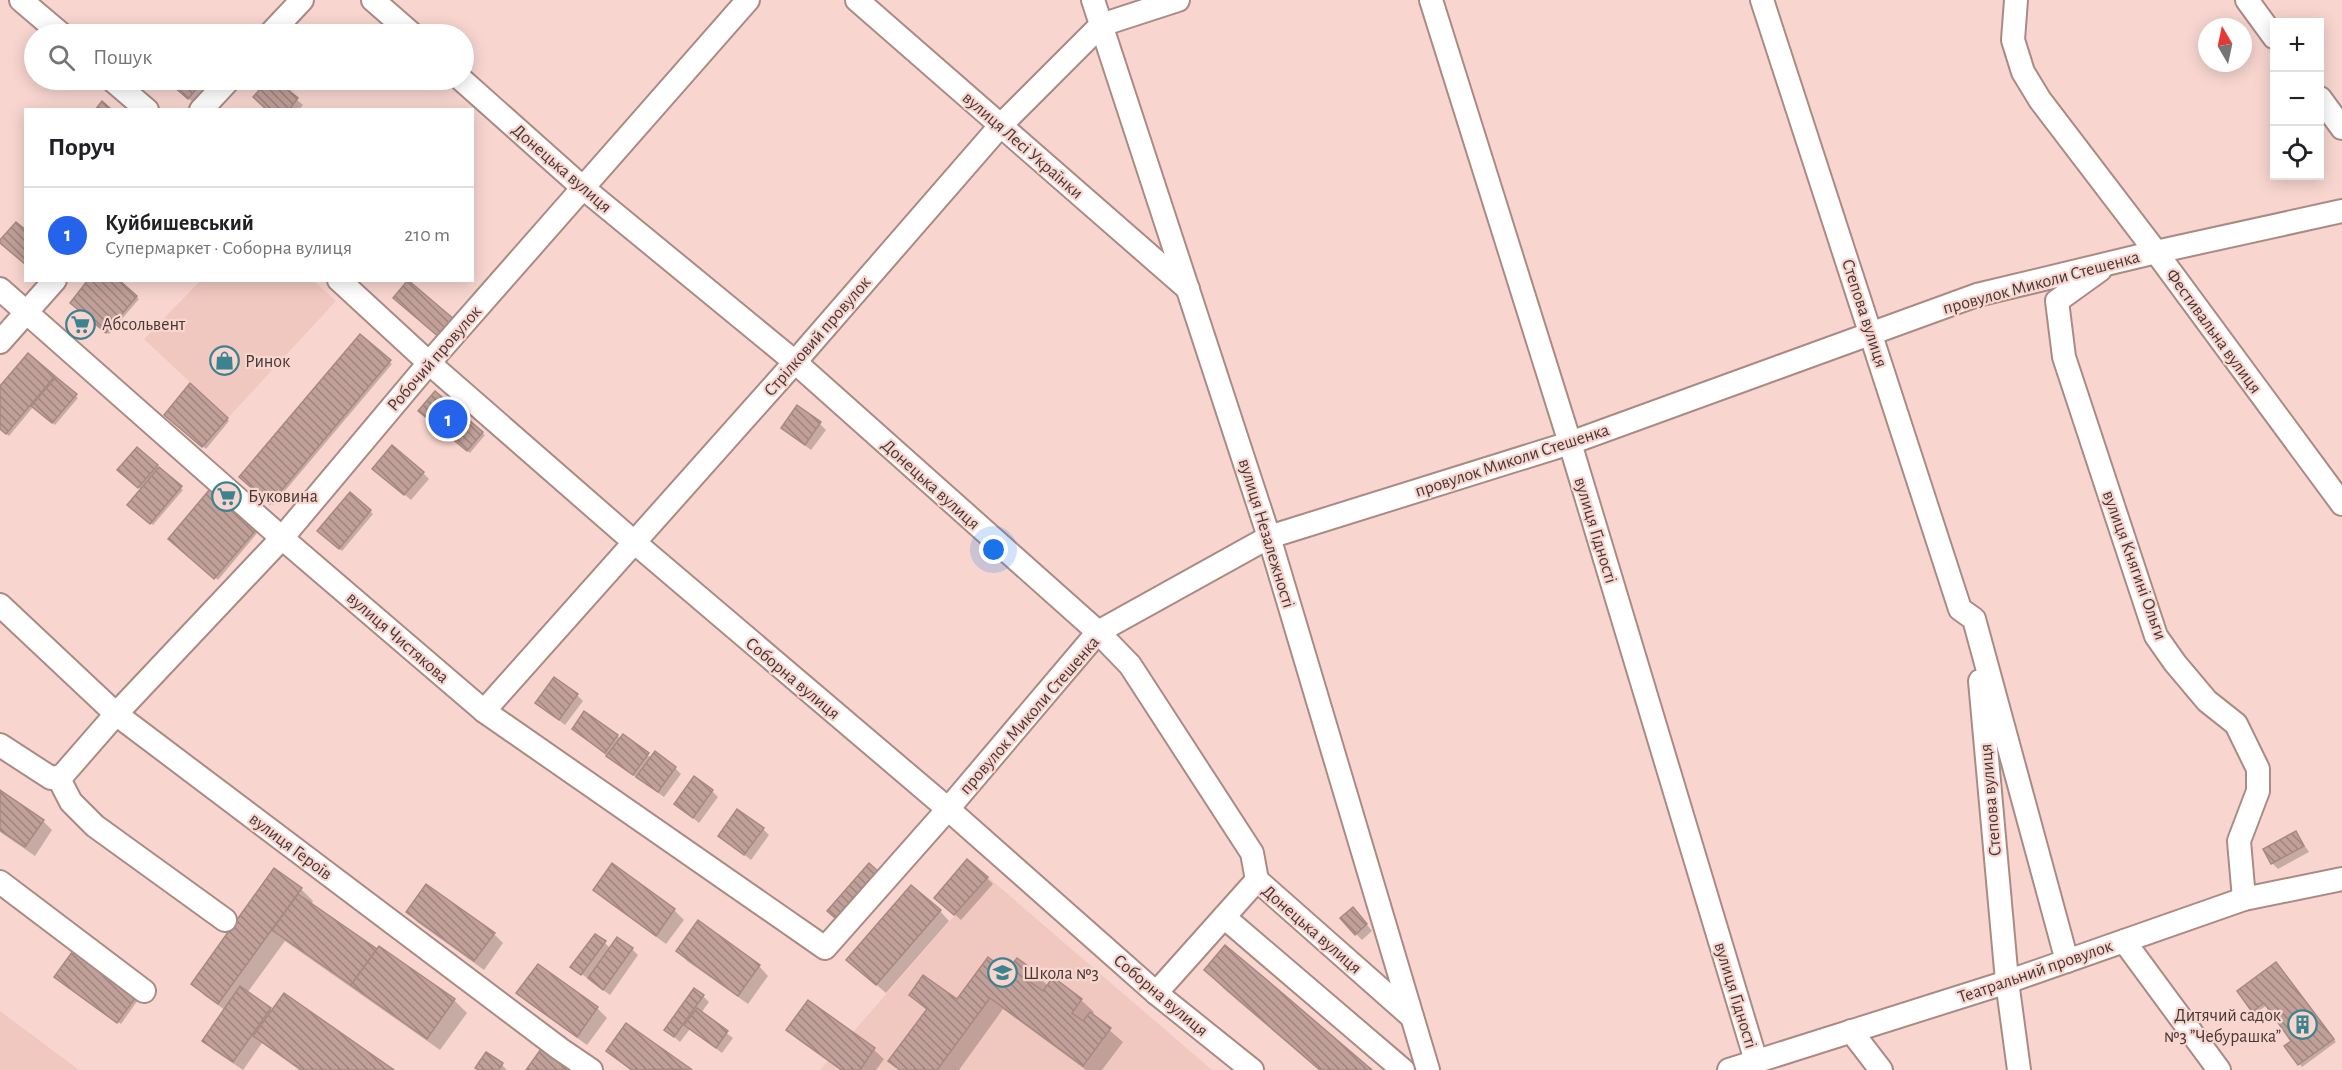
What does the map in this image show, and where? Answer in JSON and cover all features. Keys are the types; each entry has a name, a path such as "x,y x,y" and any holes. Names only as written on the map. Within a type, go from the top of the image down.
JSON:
{"street":[{"path":"21,0 49,24"},
{"path":"279,24 302,0"},
{"path":"374,0 401,24"},
{"name":"Робочий провулок","path":"116,714 282,538 429,363 748,0"},
{"name":"вулиця Лесі Українки","path":"857,0 1189,290"},
{"name":"вулиця Незалежності","path":"1093,0 1269,537 1428,1070"},
{"name":"Стрілковий провулок","path":"484,711 795,362 1001,125 1101,25 1178,0"},
{"name":"вулиця Гідності","path":"1431,0 1570,443 1756,1061"},
{"name":"Степова вулиця","path":"1762,0 1960,609 1974,619 2067,961"},
{"name":"Фестивальна вулиця","path":"2016,0 2013,40 2023,72 2040,100 2156,252 2342,504"},
{"path":"2247,0 2270,32"},
{"path":"124,90 145,108"},
{"path":"203,108 220,90"},
{"name":"Донецька вулиця","path":"473,90 582,187 795,362 1098,633 1130,665 1252,853 1257,880 1412,1017"},
{"path":"2324,105 2342,128"},
{"name":"провулок Миколи Стешенка","path":"825,948 948,809 1098,633 1269,537 1570,443 1977,296 2156,252 2342,211"},
{"name":"вулиця Княгині Ольги","path":"2110,263 2057,301 2064,357 2157,636 2175,663 2207,701 2236,724 2258,769 2258,791 2239,842 2244,899"},
{"path":"0,342 53,282"},
{"name":"Соборна вулиця","path":"341,282 429,363 634,542 948,809 1156,993 1252,1070"},
{"name":"вулиця Чистякова","path":"0,289 282,538 484,711 825,948"},
{"name":"вулиця Героїв","path":"0,605 116,714 550,1042 591,1070"},
{"name":"Степова вулиця","path":"1974,619 2007,981"},
{"path":"0,745 51,778 62,777 116,714"},
{"path":"57,777 71,802 95,826 225,920"},
{"name":"Театральний провулок","path":"1729,1070 2007,981 2244,899 2342,879"},
{"path":"1156,993 1257,880"},
{"path":"0,882 144,991"},
{"path":"1224,916 1403,1070"},
{"path":"2124,941 2219,1070"},
{"path":"2007,981 2019,1070"},
{"path":"1851,1031 1881,1070"}],"shaded area":[{"name":"Ринок","path":"199,282 315,282 336,301 228,418 144,339"},
{"name":"Школа №3","path":"988,877 1212,1070 820,1070"},
{"path":"0,1011 79,1070 0,1070"}],"building":[{"path":"178,90 196,90 188,99"},
{"path":"259,90 288,90 298,98 290,108 265,108 253,97"},
{"path":"102,101 110,108 97,108"},
{"path":"16,222 24,228 24,263 0,243 0,240"},
{"path":"86,282 121,282 137,296 106,333 70,303"},
{"path":"406,282 410,282 455,320 440,338 393,298"},
{"path":"360,334 391,360 270,504 239,477"},
{"path":"28,353 55,376 6,434 0,429 0,386"},
{"path":"56,377 77,394 52,423 31,406"},
{"path":"190,383 228,418 202,447 164,415"},
{"path":"435,391 483,432 467,451 418,411"},
{"path":"797,405 821,422 805,445 781,428"},
{"path":"392,445 424,472 404,495 372,469"},
{"path":"137,447 158,465 138,488 117,470"},
{"path":"159,467 182,486 150,524 127,505"},
{"path":"210,489 257,529 214,579 168,539"},
{"path":"350,492 371,510 339,549 317,531"},
{"path":"554,677 578,694 559,720 535,703"},
{"path":"584,711 618,735 605,753 572,729"},
{"path":"623,734 649,753 633,775 606,756"},
{"path":"655,751 676,767 658,792 636,777"},
{"path":"694,776 713,790 693,818 674,804"},
{"path":"0,790 44,820 25,847 0,830"},
{"path":"737,809 764,828 744,855 718,836"},
{"path":"2296,831 2304,846 2271,864 2263,849"},
{"path":"967,859 988,877 954,915 934,898"},
{"path":"612,863 675,909 656,936 593,890"},
{"path":"869,863 883,876 842,924 827,911"},
{"path":"274,868 302,888 218,1004 191,984"},
{"path":"426,884 495,933 474,961 406,912"},
{"path":"911,885 941,910 876,985 846,960"},
{"path":"298,894 377,949 351,985 272,930"},
{"path":"1353,907 1367,924 1355,935 1340,918"},
{"path":"698,920 760,965 738,996 676,951"},
{"path":"595,934 606,941 581,975 570,967"},
{"path":"617,937 633,948 603,990 588,978"},
{"path":"1225,945 1372,1070 1320,1070 1204,970"},
{"path":"379,946 455,999 427,1039 351,985"},
{"path":"75,948 138,994 117,1023 54,977"},
{"path":"988,957 1007,971 1017,958 1036,972 1029,981 1043,991 1053,977 1082,999 1072,1013 1083,1021 1090,1012 1111,1028 1083,1066 990,998 937,1070 900,1070 888,1061 927,1009 909,995 923,975 957,999"},
{"name":"Дитячий садок №3 ”Чебурашка”","path":"2276,962 2334,1039 2298,1065 2284,1046 2291,1041 2264,1003 2252,1012 2237,991"},
{"path":"538,964 598,1007 577,1037 516,993"},
{"path":"240,986 271,1008 233,1062 202,1041"},
{"path":"694,988 704,995 674,1037 664,1030"},
{"path":"284,993 394,1070 302,1070 253,1036"},
{"path":"808,1000 875,1048 860,1070 842,1070 786,1030"},
{"path":"697,1008 728,1031 716,1048 684,1025"},
{"path":"626,1023 691,1069 632,1070 606,1051"},
{"path":"541,1049 571,1070 526,1070"},
{"path":"486,1052 503,1063 499,1070 475,1068"}],"place":[{"name":"Абсольвент","path":"81,324"},
{"name":"Ринок","path":"224,361"},
{"name":"Куйбишевський","path":"448,419"},
{"name":"Буковина","path":"227,496"},
{"name":"Школа №3","path":"1002,973"},
{"name":"Дитячий садок №3 ”Чебурашка”","path":"2302,1025"}]}
